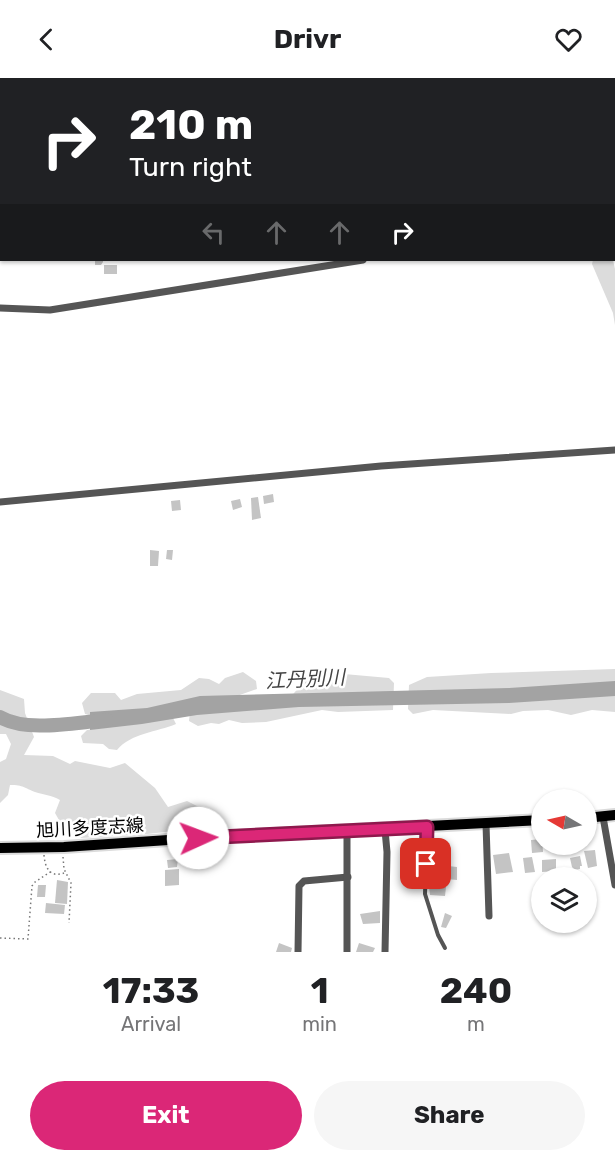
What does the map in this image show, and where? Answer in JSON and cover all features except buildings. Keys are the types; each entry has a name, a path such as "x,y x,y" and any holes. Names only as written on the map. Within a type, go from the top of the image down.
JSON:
{"main road":[{"name":"旭川多度志線","path":"0,848 44,848 531,821"}],"street":[{"path":"0,308 50,310 357,261"},
{"path":"0,502 381,466 615,450"},
{"path":"609,816 615,885"},
{"path":"486,824 489,916"},
{"path":"385,830 387,863 385,952"},
{"path":"347,952 348,831"},
{"path":"298,952 298,885 304,881 348,877"}],"lane":[{"path":"427,827 425,894 438,935 445,948"}],"path":[{"path":"62,847 65,873 70,883 69,923"},
{"path":"44,848 45,864 51,872 65,873"},
{"path":"0,939 28,939 32,886 51,872"}],"shaded area":[{"path":"593,261 613,261 615,325 613,313"},
{"path":"615,669 615,712 592,710 571,715 548,710 511,714 433,710 413,714 408,709 409,685 427,677"},
{"path":"243,672 256,681 257,689 234,697 96,717 85,714 82,703 91,693 115,693 121,700 137,694 181,690 199,678 209,679 219,684 225,678"},
{"path":"317,674 323,679 344,674 389,678 394,683 393,710 338,712 322,710 266,722 242,723 229,720 219,724 198,726 189,721 190,712 287,701 309,676"},
{"path":"615,681 615,696 509,703 299,707 197,715 90,730 90,712 147,708 200,696 509,688"},
{"path":"0,690 24,699 25,713 34,737 24,755 53,756 70,764 75,761 110,768 125,763 155,788 168,807 187,801 207,811 210,821 201,828 81,838 59,820 55,813 60,800 57,798 21,786 10,785 8,795 0,803 0,762 6,759 11,744 6,734 0,734"},
{"path":"172,716 176,724 137,736 117,750 109,749 103,744 83,743 81,736 87,730"}],"waterway":[{"name":"江丹別川","path":"0,717 11,722 38,726 107,720"}],"route":[{"path":"198,838 427,827 426,864"}]}
